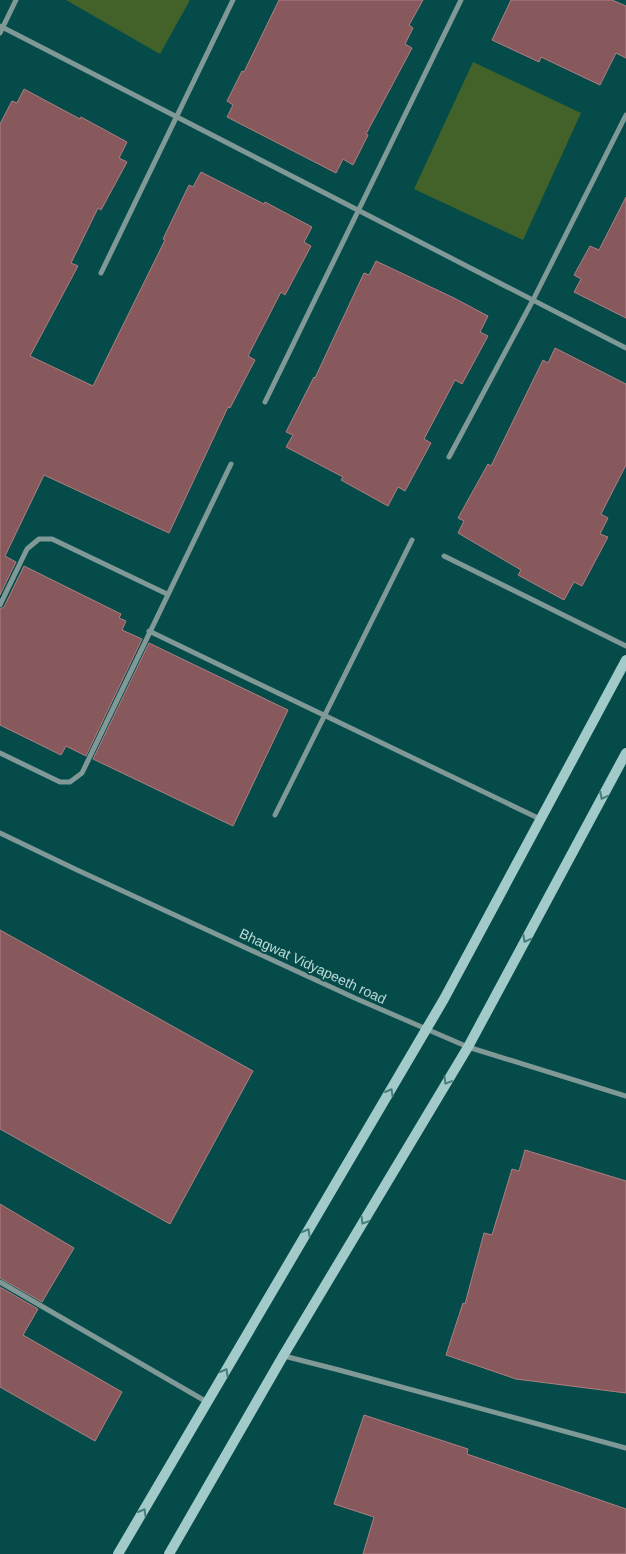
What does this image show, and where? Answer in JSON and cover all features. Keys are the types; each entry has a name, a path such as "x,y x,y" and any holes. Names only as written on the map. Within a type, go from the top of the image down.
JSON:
{"street":[{"path":"16,0 1,29 177,117 626,348"},
{"path":"101,274 233,0"},
{"path":"265,402 461,0"},
{"path":"450,457 533,300 626,115"},
{"path":"0,753 60,782 70,782 82,773 231,464"},
{"path":"0,605 28,549 39,539 52,539 167,594"},
{"path":"275,815 412,540"},
{"path":"444,556 626,646"},
{"path":"150,631 540,819"},
{"path":"118,1554 426,1029 626,660"},
{"path":"169,1554 283,1356 468,1047 626,753"},
{"name":"Bhagwat Vidyapeeth road","path":"0,832 75,869 357,999 468,1047 626,1096"},
{"path":"0,1282 207,1402"},
{"path":"283,1356 626,1448"}],"green space":[{"path":"66,0 190,0 160,54"},
{"path":"473,62 581,113 523,240 414,189"}],"building":[{"path":"279,0 423,0 409,25 413,28 405,44 412,48 366,134 368,135 353,165 343,159 336,173 227,117 233,105 227,101 242,71 244,72"},
{"path":"511,0 612,0 626,6 626,58 616,53 600,85 541,57 539,62 492,40"},
{"path":"24,89 127,142 119,158 127,162 101,210 98,208 71,263 78,266 30,356 93,386 165,240 163,239 189,185 193,187 201,172 264,204 265,202 312,227 304,242 311,246 285,295 281,292 248,356 255,360 230,408 228,407 169,533 44,475 5,556 16,562 0,595 0,124 12,101 17,103"},
{"path":"626,197 626,318 574,292 581,279 574,275 590,246 599,250"},
{"path":"376,261 488,316 480,332 488,336 462,384 455,380 424,439 431,443 405,491 398,487 388,506 341,480 343,477 286,447 293,435 286,432 315,378 364,273 369,275"},
{"path":"555,348 626,384 626,465 601,514 608,518 600,534 608,537 582,586 574,582 564,600 518,575 521,570 458,533 464,521 458,518 488,464 491,466 543,360 548,363"},
{"path":"24,566 121,614 119,618 126,621 122,630 142,639 86,756 66,746 61,755 0,725 0,609 4,607"},
{"path":"149,643 288,710 233,826 93,759"},
{"path":"0,930 253,1071 170,1224 0,1129"},
{"path":"525,1150 626,1181 626,1393 516,1379 446,1355 463,1303 465,1304 484,1233 492,1235 512,1169 519,1171"},
{"path":"0,1204 74,1248 42,1302 0,1278"},
{"path":"0,1287 38,1309 23,1335 122,1392 95,1441 0,1387"},
{"path":"364,1415 468,1449 467,1454 626,1509 626,1554 363,1554 374,1517 334,1504"}]}
